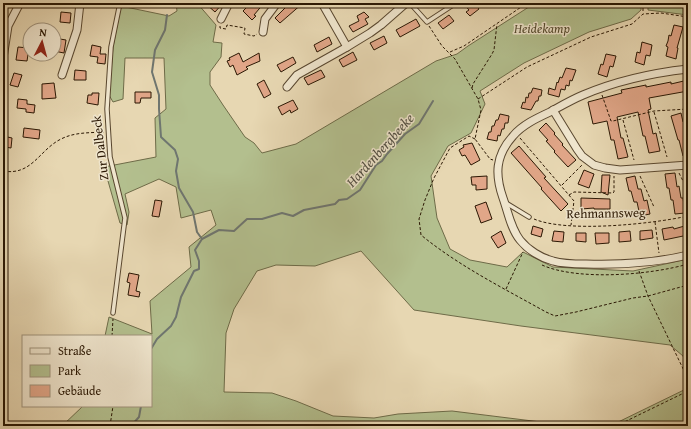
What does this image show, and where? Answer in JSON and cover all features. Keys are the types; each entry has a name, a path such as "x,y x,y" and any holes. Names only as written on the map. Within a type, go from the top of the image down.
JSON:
{"street":[{"path":"3,58 8,26 20,3"},
{"path":"62,75 77,30 80,3"},
{"path":"222,19 229,3"},
{"path":"263,32 265,20 277,3"},
{"path":"322,3 347,47"},
{"path":"287,86 297,74 347,47 381,25 406,3"},
{"path":"688,69 637,78 608,86 583,95 523,127 516,132 506,145 499,161 498,178 515,232 528,248 542,257 562,263 593,264 638,263 688,255"},
{"path":"553,110 577,149 594,165 613,169 688,166"}],"lane":[{"name":"Zur Dalbeck","path":"113,313 125,218 110,157 107,92 111,47 120,3"},
{"path":"410,3 427,22 456,3"},
{"path":"505,203 529,217"}],"path":[{"path":"449,52 464,46 527,3"},
{"path":"643,3 644,14"},
{"path":"478,99 527,67 591,37 632,24 644,14 661,13 688,17"},
{"path":"222,19 220,28 226,29 227,25 245,28 244,34 254,36 263,32"},
{"path":"427,22 442,46 455,59 478,99 481,110 475,139"},
{"path":"472,89 473,84 492,54 497,24"},
{"path":"602,93 611,121 654,111 688,109"},
{"path":"685,109 688,120"},
{"path":"654,111 667,158"},
{"path":"623,119 634,160"},
{"path":"3,171 20,171 58,140 72,134 108,131"},
{"path":"516,132 574,201 571,225"},
{"path":"499,161 490,159 475,139 468,136 450,148 434,178 419,219 421,235 440,251 506,290 555,316 648,296 688,285"},
{"path":"561,186 587,159"},
{"path":"678,169 688,192"},
{"path":"638,172 654,208"},
{"path":"569,195 574,192 613,193 614,176"},
{"name":"Rehmannsweg","path":"529,217 536,220 553,223 596,226 655,222 688,216"},
{"path":"655,222 659,254"},
{"path":"506,290 523,253 528,248"},
{"path":"638,263 639,273 648,296 688,379"},
{"path":"112,335 113,313"},
{"path":"682,366 688,367"},
{"path":"616,426 688,391"},
{"path":"110,426 113,407"}],"green space":[{"name":"Heidekamp","path":"176,3 197,3 216,25 213,42 222,43 221,57 210,72 210,85 245,137 254,143 262,153 296,144 436,61 457,54 535,3 641,3 641,10 631,19 589,32 524,63 480,91 485,104 471,133 448,146 431,176 437,218 450,249 470,260 507,267 523,252 553,267 633,271 688,259 688,370 683,356 670,345 521,326 414,310 361,251 315,266 276,265 257,271 234,309 226,333 224,392 272,393 333,416 374,418 398,414 452,411 573,426 62,426 82,407 152,407 152,335 105,335 109,317 152,334 150,301 191,267 189,247 216,225 211,210 181,218 176,187 159,179 125,194 129,212 127,225 120,223 104,167 156,157 155,118 166,109 164,58 125,58 123,99 113,102 109,95 113,47 121,6 169,16 177,11"},
{"path":"648,3 688,3 688,15 648,10"},
{"path":"688,388 688,426 610,426"}],"building":[{"path":"205,3 223,3 215,12"},
{"path":"251,3 264,3 254,15 256,16 252,20 243,11"},
{"path":"290,3 303,3 280,23 275,18"},
{"path":"463,3 474,3 479,9 470,16 466,12 469,10"},
{"path":"61,12 71,13 70,23 60,22"},
{"path":"364,12 369,17 365,19 368,24 353,32 349,26 359,21 357,16"},
{"path":"449,15 454,21 443,29 438,23"},
{"path":"416,19 420,26 400,37 396,30"},
{"path":"674,25 683,27 677,48 676,59 666,56 668,47 666,46"},
{"path":"384,36 387,43 374,50 370,43"},
{"path":"329,37 332,44 317,52 314,45"},
{"path":"62,39 66,40 64,53 62,53"},
{"path":"642,42 652,45 650,56 646,55 644,65 635,62 637,52 640,53"},
{"path":"92,45 101,47 100,54 106,54 105,64 97,63 98,57 90,56"},
{"path":"18,47 22,47 22,61 16,60"},
{"path":"353,52 357,60 343,67 339,60"},
{"path":"239,53 243,62 259,53 260,61 246,67 248,69 237,75 233,65 230,67 227,61 230,60 229,58"},
{"path":"606,54 616,56 613,67 610,66 607,77 598,74 601,64 603,65"},
{"path":"293,57 296,63 281,72 277,65"},
{"path":"566,68 576,70 572,81 570,80 569,86 566,85 565,90 561,89 559,97 548,94 549,88 555,90 557,82 558,83 560,77 562,78"},
{"path":"75,70 86,71 86,80 74,80"},
{"path":"321,70 325,77 308,85 304,78"},
{"path":"14,73 22,75 18,87 10,85"},
{"path":"264,80 271,94 264,98 257,84"},
{"path":"688,80 688,91 649,98 651,109 648,110 653,134 656,133 660,151 649,153 645,136 643,136 638,112 617,117 621,138 623,138 628,157 618,159 614,140 611,140 607,121 593,124 588,102 622,93 621,90 671,82 671,84"},
{"path":"54,83 56,98 42,99 42,84"},
{"path":"533,88 542,90 538,101 536,101 531,110 521,108 523,102 525,103 526,97 528,98 529,93 531,93"},
{"path":"135,92 151,92 151,98 141,98 140,103 135,103"},
{"path":"92,93 99,93 98,105 87,103 88,95 92,95"},
{"path":"18,99 27,100 27,104 35,105 34,113 26,112 26,109 17,108"},
{"path":"293,100 298,109 291,113 290,110 282,115 278,107"},
{"path":"681,113 688,138 688,154 683,156 671,116"},
{"path":"500,114 509,116 508,123 505,123 504,129 502,129 500,136 498,135 497,141 487,139 489,132 491,132 492,126 494,126 496,120 498,120"},
{"path":"546,123 563,144 562,145 576,160 568,167 554,152 555,151 546,141 548,140 539,130"},
{"path":"24,128 40,130 39,139 23,137"},
{"path":"3,136 12,138 11,148 3,145"},
{"path":"472,143 480,160 471,165 465,155 462,156 459,150 464,147 463,145"},
{"path":"519,146 546,177 544,178 568,204 561,211 511,153"},
{"path":"584,170 594,174 589,188 578,184"},
{"path":"675,173 677,187 679,186 681,198 683,198 685,213 675,214 673,200 671,200 669,188 667,188 665,174"},
{"path":"602,175 610,175 608,195 601,192"},
{"path":"487,176 487,189 476,190 476,185 472,185 471,177"},
{"path":"635,176 638,189 641,189 644,201 647,200 650,214 640,216 637,202 634,202 631,191 629,191 626,178"},
{"path":"581,198 610,199 610,209 581,209"},
{"path":"155,200 162,201 159,217 152,216"},
{"path":"486,202 492,219 481,223 475,206"},
{"path":"688,225 688,235 664,240 662,229 673,227 674,229"},
{"path":"533,226 543,229 541,237 531,234"},
{"path":"652,230 653,238 640,240 640,231"},
{"path":"501,231 506,243 498,248 491,237"},
{"path":"554,231 564,232 563,242 552,241"},
{"path":"630,231 631,241 619,242 619,232"},
{"path":"576,233 586,233 586,242 576,241"},
{"path":"595,233 609,233 609,243 596,244"},
{"path":"129,273 139,275 136,291 140,292 139,297 128,295 130,283 127,282"}],"waterway":[{"path":"152,347 157,339 171,326 176,317 181,297 194,271 199,269 199,261 195,250 202,239 197,232 193,212 179,188 176,171 178,159 175,150 161,137 159,95 152,72 155,50 165,30 167,15"},
{"name":"Hardenbergbeeke","path":"202,239 219,230 234,231 247,219 262,219 282,213 293,216 304,210 335,204 339,200 347,199 360,190 376,165 382,161 405,134 419,124 433,101"},
{"path":"131,426 139,417 141,407"}]}
